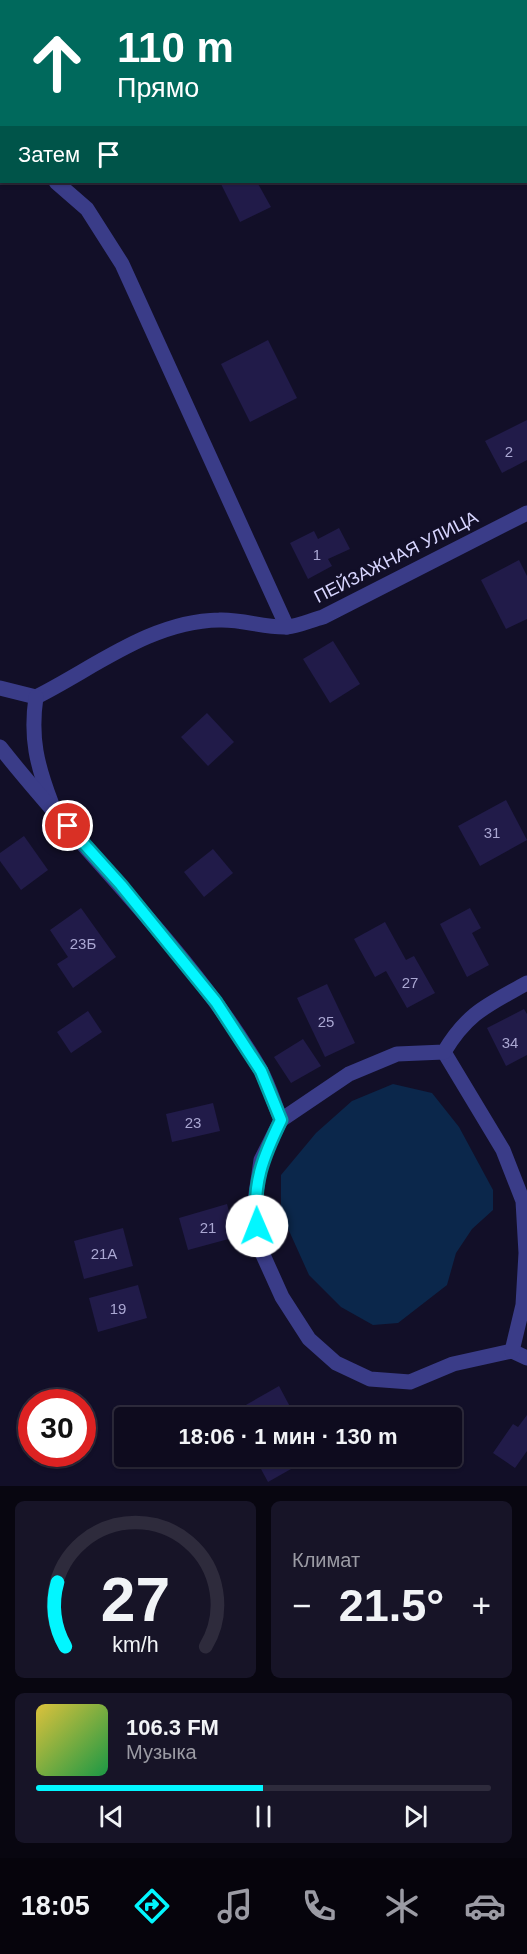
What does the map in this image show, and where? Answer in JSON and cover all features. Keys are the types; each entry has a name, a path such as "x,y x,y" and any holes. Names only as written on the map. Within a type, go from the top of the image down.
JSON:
{"street":[{"path":"57,183 87,209 122,264 287,627"},
{"name":"ПЕЙЗАЖНАЯ УЛИЦА","path":"36,697 76,677 107,656 157,632 218,620 287,627 323,617 527,513"},
{"path":"0,688 36,697 32,722 36,764 54,811"},
{"path":"0,747 121,885 216,1002 261,1071 281,1120"},
{"path":"444,1052 459,1028 476,1011 527,983"},
{"path":"444,1052 397,1054 349,1074 281,1120 261,1160 254,1207 259,1246 282,1297 309,1339 336,1363 370,1379 410,1382 453,1364 512,1351 527,1358"},
{"path":"444,1052 503,1150 523,1201 526,1253 523,1305 512,1351"}],"water":[{"path":"393,1084 432,1093 459,1127 493,1190 493,1210 472,1229 456,1253 447,1285 398,1323 373,1325 341,1307 309,1275 281,1213 281,1175 316,1133 352,1101"}],"building":[{"path":"258,183 271,207 240,222 221,184"},
{"path":"268,340 297,398 250,422 221,364"},
{"path":"527,420 527,460 502,473 485,441"},
{"path":"339,528 350,549 328,559 332,566 308,579 290,543 314,531 318,539"},
{"path":"519,560 527,576 527,619 506,629 481,580"},
{"path":"333,641 360,684 330,703 303,659"},
{"path":"207,713 234,742 208,766 181,737"},
{"path":"506,800 527,840 480,866 458,826"},
{"path":"24,836 48,870 21,890 0,861 0,853"},
{"path":"213,849 233,873 204,897 184,872"},
{"path":"81,908 116,957 73,988 57,964 68,957 50,930"},
{"path":"470,908 481,928 472,933 489,965 467,977 440,924"},
{"path":"385,922 406,960 414,956 435,993 407,1008 386,971 375,977 354,939"},
{"path":"327,984 355,1043 325,1057 297,998"},
{"path":"524,1009 527,1014 527,1055 506,1066 487,1028"},
{"path":"88,1011 102,1032 71,1053 57,1032"},
{"path":"303,1039 321,1066 291,1083 274,1057"},
{"path":"213,1103 220,1131 172,1142 166,1114"},
{"path":"227,1204 236,1237 188,1250 179,1218"},
{"path":"123,1228 133,1266 84,1279 74,1241"},
{"path":"138,1285 147,1318 98,1332 89,1298"},
{"path":"279,1386 290,1407 242,1407"},
{"path":"527,1415 527,1451 515,1468 493,1453 513,1424 518,1427"},
{"path":"260,1467 295,1467 268,1482"}],"route":[{"path":"68,826 121,885 216,1002 261,1071 281,1120 261,1160 254,1207 257,1226"}]}
